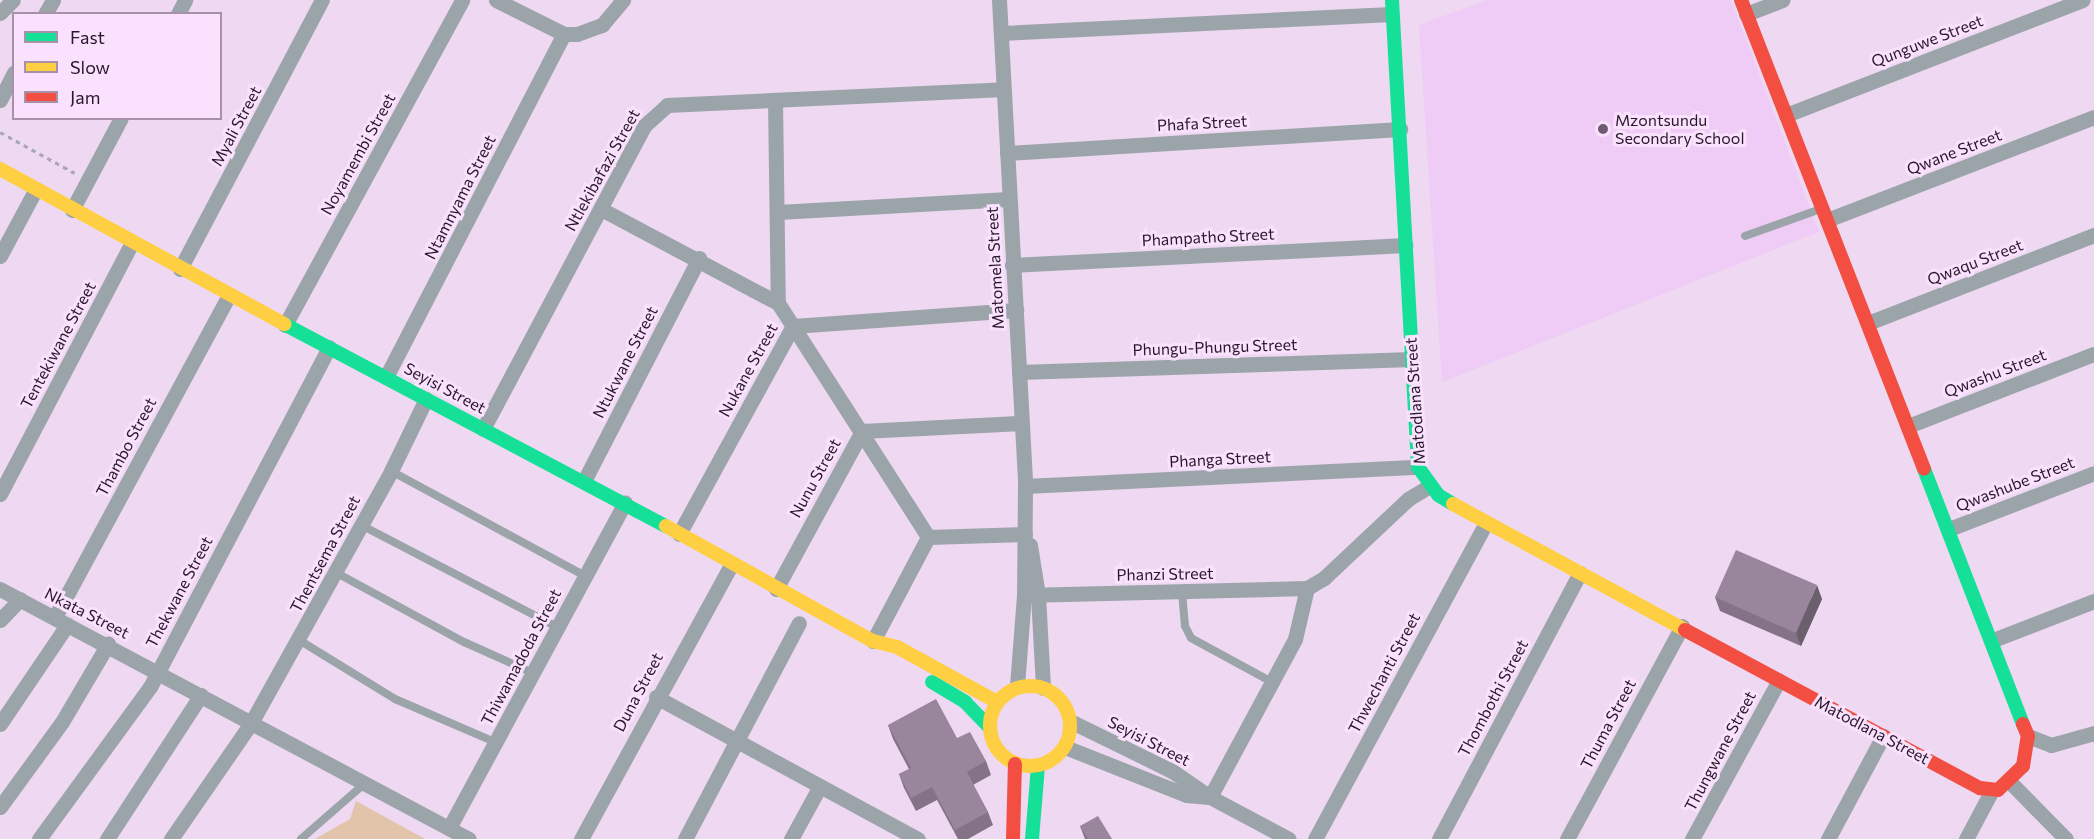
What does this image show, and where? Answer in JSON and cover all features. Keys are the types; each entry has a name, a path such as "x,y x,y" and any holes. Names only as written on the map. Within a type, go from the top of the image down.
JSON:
{"street":[{"path":"0,13 13,0"},
{"name":"Myali Street","path":"180,269 322,0"},
{"name":"Noyamembi Street","path":"285,325 462,0"},
{"path":"496,0 564,33 596,28 623,0"},
{"name":"Matomela Street","path":"999,0 1025,486 1025,534 1031,547 1031,595 1043,688"},
{"path":"1782,0 1744,7 2028,736 2023,766 2009,781 1991,792 1966,839"},
{"name":"Qunguwe Street","path":"1786,115 2082,0"},
{"path":"1002,33 1392,7"},
{"name":"Matodlana Street","path":"1392,7 1418,467 1430,486 1485,523 1991,792"},
{"name":"Ntamnyama Street","path":"386,377 564,33"},
{"path":"0,100 12,76"},
{"name":"Ntlekibafazi Street","path":"483,429 644,126 667,105 1004,89"},
{"path":"775,100 778,303"},
{"name":"Qwane Street","path":"1825,214 2094,117"},
{"path":"72,210 121,120"},
{"name":"Phafa Street","path":"1007,153 1400,129"},
{"name":"Seyisi Street","path":"0,169 131,244 584,481 731,565 873,641 897,647 997,702"},
{"path":"0,256 36,189"},
{"path":"778,212 1010,199"},
{"path":"601,209 699,258 778,303 928,537"},
{"name":"Qwaqu Street","path":"1869,323 2094,235"},
{"name":"Tentekiwane Street","path":"0,494 131,244"},
{"name":"Phampatho Street","path":"1012,265 1405,245"},
{"name":"Ntukwane Street","path":"584,481 699,258"},
{"name":"Thambo Street","path":"0,724 61,621 229,295"},
{"name":"Nukane Street","path":"679,534 793,326 1016,310"},
{"name":"Thekwane Street","path":"39,839 133,714 329,347"},
{"name":"Qwashu Street","path":"1908,426 2094,354"},
{"name":"Phungu-Phungu Street","path":"1019,372 1412,359"},
{"name":"Thentsema Street","path":"171,839 251,723 391,471 426,399"},
{"name":"Nunu Street","path":"776,589 862,431 1021,423"},
{"name":"Phanga Street","path":"1025,486 1418,467"},
{"name":"Qwashube Street","path":"1948,530 2094,473"},
{"path":"1210,797 1300,627 1307,588 1324,578 1408,499 1430,486"},
{"name":"Thiwamadoda Street","path":"449,828 625,503"},
{"name":"Thwechanti Street","path":"1315,839 1485,523"},
{"path":"928,537 1025,534"},
{"path":"873,641 928,537"},
{"name":"Duna Street","path":"581,839 656,697 731,565"},
{"name":"Thombothi Street","path":"1439,839 1580,573"},
{"name":"Nkata Street","path":"0,588 158,670 251,723"},
{"name":"Phanzi Street","path":"1031,595 1307,588"},
{"name":"Matomela Street","path":"1017,687 1031,595"},
{"path":"0,620 20,599"},
{"path":"1992,640 2094,601"},
{"path":"685,839 799,623"},
{"name":"Thuma Street","path":"1567,839 1682,626"},
{"name":"Seyisi Street","path":"873,641 888,657 965,702 989,727"},
{"path":"0,807 75,703 108,644"},
{"name":"Thungwane Street","path":"1692,839 1779,680"},
{"path":"1017,687 1043,688 1058,697 1070,721 1065,747 1056,757 1038,766 1015,764 996,749 989,727 997,702 1017,687"},
{"path":"107,839 201,695"},
{"path":"656,697 820,786 896,834 918,839"},
{"name":"Seyisi Street","path":"1070,721 1172,771 1210,797 1289,839"},
{"path":"251,723 469,839"},
{"path":"2028,736 2051,746 2094,733"},
{"path":"1828,839 1884,736"},
{"name":"Seyisi Street","path":"1065,747 1186,795 1210,797"},
{"path":"1013,839 1015,764"},
{"path":"1032,839 1038,766"},
{"path":"2009,781 2066,839"},
{"path":"791,839 820,786"}],"lane":[{"path":"1745,236 1825,214"},
{"path":"391,471 585,576"},
{"path":"361,525 557,627"},
{"path":"335,572 464,642 533,673"},
{"path":"1182,592 1185,626 1191,638 1272,682"},
{"path":"299,640 395,699 495,742"},
{"path":"302,839 364,784"}],"path":[{"path":"0,132 88,180"}],"shaded area":[{"name":"Mzontsundu Secondary School","path":"1487,0 1731,0 1819,232 1442,382 1419,25"},
{"path":"356,801 425,839 315,839 350,819"}],"building":[{"path":"1736,550 1817,585 1796,633 1715,597"},
{"path":"936,699 957,738 970,732 986,761 967,772 988,812 955,830 932,787 911,798 899,774 911,768 888,725"},
{"path":"1098,816 1112,839 1088,839 1080,826"}],"traffic: fast":[{"path":"1392,0 1418,467 1438,495 1453,504"},
{"path":"284,324 666,526"},
{"path":"1924,469 2023,724"},
{"path":"932,682 965,702 989,727"},
{"path":"1032,839 1038,766"}],"traffic: slow":[{"path":"0,169 284,324"},
{"path":"1453,504 1685,630"},
{"path":"666,526 873,641 897,647 997,702"},
{"path":"1022,686 1038,686 1059,697 1070,718 1070,726 1070,734 1059,755 1038,766 1022,766 1008,760 996,748 990,734 990,718 996,704 1008,692 1022,686"}],"traffic: jam":[{"path":"1741,0 1924,469"},
{"path":"1685,630 1980,788 1998,790 2023,766 2028,736 2023,724"},
{"path":"1013,839 1015,764"}],"place":[{"name":"Mzontsundu Secondary School","path":"1603,129"}]}
